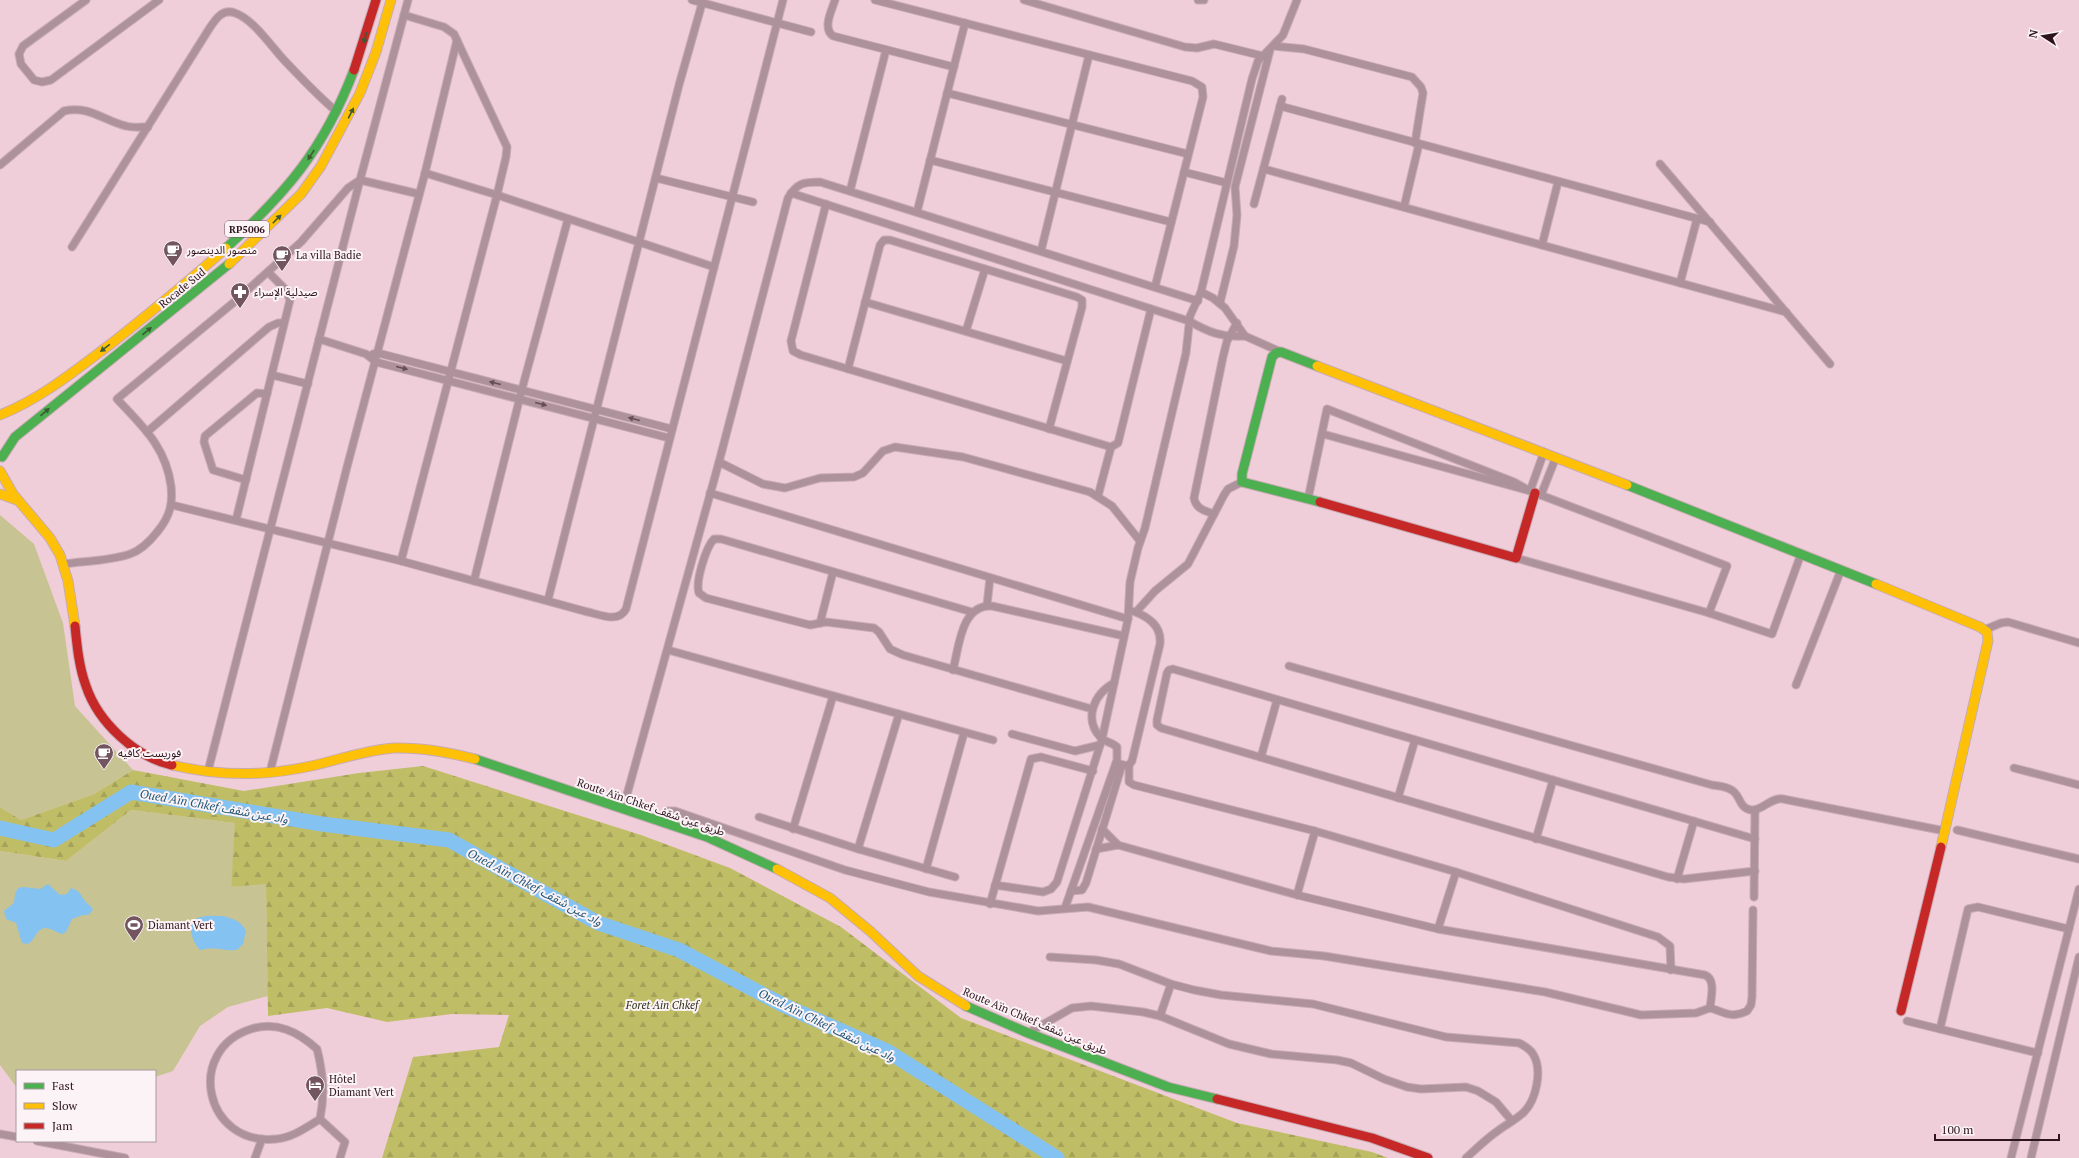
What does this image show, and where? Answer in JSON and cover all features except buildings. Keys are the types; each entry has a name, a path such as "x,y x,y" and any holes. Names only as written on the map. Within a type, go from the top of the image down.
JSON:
{"main road":[{"name":"Rocade Sud","path":"0,415 27,403 65,378 137,324 253,224 294,181 337,112 355,69 376,0"},
{"name":"Rocade Sud","path":"1,461 15,437 240,255 301,194 321,166 360,94 376,52 391,0"},
{"path":"1535,493 1516,558 1308,499 1245,484 1242,482 1242,474 1272,357 1276,353 1281,352 1544,452 1841,570 1984,630 1988,640 1945,831 1901,1012"},
{"name":"RP5006","path":"0,446 1,461"},
{"name":"Route Aïn Chkef طريق عين شقف","path":"0,471 18,500 48,534 64,564 83,674 93,701 105,719 138,750 153,758 208,771 270,772 372,751 404,748 431,749 493,765 707,837 815,889 848,913 918,976 970,1008 1028,1033 1168,1087 1372,1138 1428,1158"},
{"path":"0,494 18,500"}],"street":[{"path":"86,0 23,46 19,54 21,64 34,80 42,82 51,80 159,0"},
{"path":"208,771 271,529 294,433 408,0"},
{"path":"692,0 811,32"},
{"path":"172,505 401,561 613,618 619,618 623,615 714,267 734,197 783,0"},
{"path":"836,0 828,25 830,34 838,38 954,67"},
{"path":"875,0 1192,81 1202,87 1203,98 1155,287"},
{"path":"1024,0 1185,47 1197,48 1214,44 1263,56"},
{"path":"1198,0 1204,0"},
{"path":"1132,611 1130,582 1186,353 1189,321 1201,292 1253,75 1258,61 1282,35 1297,0"},
{"path":"548,600 656,178 703,2"},
{"path":"72,247 216,18 222,13 235,12 247,20 284,60 337,112"},
{"path":"401,561 498,195 507,147 457,40 449,28 404,15"},
{"path":"917,212 965,23"},
{"path":"270,772 328,543 420,194 457,40"},
{"path":"1271,48 1304,49 1412,77 1421,87 1423,93 1417,144 1404,207"},
{"path":"1220,303 1234,246 1237,215 1235,187 1271,48"},
{"path":"850,191 886,50"},
{"path":"1041,251 1090,55"},
{"path":"947,92 1188,154"},
{"path":"1254,204 1282,98"},
{"path":"1280,106 1710,222"},
{"path":"0,165 64,111 74,109 90,111 126,126 148,126"},
{"path":"930,160 1171,222"},
{"path":"1660,164 1830,364"},
{"path":"1264,169 1786,312"},
{"path":"1184,172 1227,183"},
{"path":"425,173 498,195 714,267"},
{"path":"656,178 753,202"},
{"path":"64,564 109,559 132,553 148,542 165,523 172,505 169,471 163,455 147,432 117,400 233,303 301,242 351,185 360,180 420,194"},
{"path":"623,809 719,462 788,198 794,188 808,182 820,182 1198,300"},
{"path":"1542,245 1558,182"},
{"path":"791,193 1189,321 1209,332 1229,337 1245,336 1281,352"},
{"path":"826,204 791,346 797,354 1112,447"},
{"path":"474,581 522,390 568,219"},
{"path":"1680,283 1697,219"},
{"path":"848,369 880,244 884,240 985,269 1077,297 1082,300 1082,306 1068,361 1049,429"},
{"path":"966,331 985,269"},
{"path":"236,520 290,300 286,290 268,272"},
{"path":"1201,292 1220,303 1237,323 1245,336"},
{"path":"865,302 1068,361"},
{"path":"1098,496 1112,447 1118,443 1151,309"},
{"path":"147,432 269,326 284,323"},
{"path":"1214,514 1202,510 1195,504 1194,498 1223,357 1229,337 1237,323"},
{"path":"319,339 366,354 376,362 520,398 669,438"},
{"path":"366,354 378,353 597,408 672,429"},
{"path":"272,375 308,384"},
{"path":"246,480 213,470 204,442 205,436 257,393 267,394"},
{"path":"1308,499 1323,434 1327,409 1514,482 1535,493"},
{"path":"1323,434 1535,493 1727,566 1709,613"},
{"path":"719,462 763,484 785,488 820,478 854,477 863,473 883,452 895,447 963,457 1074,486 1098,496 1112,506 1140,541"},
{"path":"1535,493 1544,452"},
{"path":"1535,493 1556,457"},
{"path":"995,885 1043,892 1048,891 1054,886 1093,771 1101,742 1128,619 1132,611 1188,564 1228,489 1242,482"},
{"path":"710,493 1128,619"},
{"path":"972,612 721,539 714,539 710,543 703,564 698,589 701,595 810,625 820,623 874,628 879,632 890,649 896,652 953,670 1092,709"},
{"path":"1516,558 1709,613 1772,634 1801,554"},
{"path":"691,560 703,564"},
{"path":"1796,685 1841,570"},
{"path":"820,623 834,572"},
{"path":"987,605 990,578"},
{"path":"953,670 966,622 972,612 987,605 1124,636"},
{"path":"1065,908 1148,695 1160,637 1157,625 1132,611"},
{"path":"1984,630 2001,623 2008,622 2079,643"},
{"path":"668,650 993,740"},
{"path":"1289,666 1712,785 1728,788 1734,792 1745,808 1755,810 1774,799 1783,798 1945,831"},
{"path":"1754,871 1677,879 1536,839 1159,727 1157,720 1167,673 1171,669 1755,839"},
{"path":"1101,742 1092,722 1092,709 1099,694 1114,683"},
{"path":"1148,695 1161,698"},
{"path":"793,829 833,696"},
{"path":"1261,757 1278,700"},
{"path":"858,849 899,714"},
{"path":"926,869 964,733"},
{"path":"1012,734 1075,751 1101,742 1116,747 1129,782 1134,785 1315,831 1456,872 1663,940 1670,946 1671,970"},
{"path":"1398,798 1415,740"},
{"path":"990,904 1031,759 1041,757 1093,771"},
{"path":"1071,891 1082,890 1084,887 1122,764"},
{"path":"2014,768 2079,785"},
{"path":"1536,839 1553,780"},
{"path":"1754,897 1755,810"},
{"path":"662,822 668,811 675,811 852,872 929,892 990,904 1038,911 1076,906 1092,908 1271,951 1324,956 1545,992 1641,1015 1696,1013 1710,1008 1722,1013 1736,1014 1747,1011 1751,1005 1753,910"},
{"path":"759,818 955,877"},
{"path":"1677,879 1694,821"},
{"path":"1102,829 1118,845"},
{"path":"1957,830 2079,859"},
{"path":"1297,895 1315,831"},
{"path":"1096,849 1118,845 1297,895 1438,929 1709,977 1712,981 1710,1008"},
{"path":"1438,929 1456,872"},
{"path":"2011,1158 2079,889"},
{"path":"1940,1029 1968,909 1978,907 2069,929"},
{"path":"1050,957 1089,959 1119,964 1171,984 1221,995 1313,1004 1446,1037 1519,1043 1527,1047 1534,1055 1537,1074 1530,1104 1523,1113 1498,1130 1466,1158"},
{"path":"2031,1158 2079,957"},
{"path":"1160,1016 1171,984"},
{"path":"1028,1033 1072,1008 1091,1006 1117,1008 1160,1016 1202,1035 1251,1050 1284,1056 1337,1060 1351,1063 1384,1079 1406,1086 1427,1089 1466,1087 1478,1091 1496,1102 1512,1121"},
{"path":"1907,1021 2038,1053"},
{"path":"260,1026 274,1026 292,1031 317,1049 324,1099 320,1119 293,1134 277,1139 262,1139 236,1132 217,1113 212,1097 211,1081 213,1064 220,1050 233,1037 244,1031 260,1026"},
{"path":"320,1119 345,1142 340,1158"},
{"path":"0,1134 16,1137"},
{"path":"256,1158 262,1139"},
{"path":"42,1142 124,1158"}],"shaded area":[{"path":"0,515 34,544 63,623 75,706 133,770 94,794 21,820 0,807"},
{"name":"Diamant Vert","path":"131,810 236,823 231,887 266,883 268,996 228,1007 200,1026 173,1071 156,1077 156,1070 16,1070 16,1087 0,1065 0,851 66,861"}],"green space":[{"name":"Foret Ain Chkef","path":"423,766 641,835 730,868 841,927 961,1018 1237,1123 1372,1152 1388,1158 382,1158 413,1057 499,1047 509,1015 452,1014 387,1022 327,1008 268,1016 266,884 231,887 235,823 131,810 66,861 0,851 0,807 21,820 94,794 133,770 244,791 359,773"}],"water":[{"path":"48,884 60,895 67,894 71,888 76,890 93,910 88,915 83,915 72,919 66,932 62,934 46,928 39,930 28,944 22,943 16,923 6,919 4,911 14,903 15,894 18,888 24,887 40,889"},
{"path":"204,916 223,916 231,918 242,925 246,931 243,944 237,950 210,948 200,950 192,937 191,927 193,922"}],"waterway":[{"name":"Oued Aïn Chkef واد عين شقف","path":"0,828 54,840 131,792 322,824 449,840 598,923 679,950 783,1005 887,1051 1057,1158"}],"traffic: fast":[{"path":"226,248 268,208 302,168 330,123 354,70"},
{"path":"2,457 15,437 229,264"},
{"path":"1317,366 1281,352 1276,353 1272,357 1242,474 1242,482 1320,502"},
{"path":"1627,485 1876,584"},
{"path":"475,759 707,837 777,869"},
{"path":"966,1006 1028,1033 1168,1087 1217,1099"}],"traffic: slow":[{"path":"229,264 301,194 321,166 360,93 376,52 391,0"},
{"path":"0,415 44,392 72,373 141,320 226,248"},
{"path":"1317,366 1627,485"},
{"path":"0,471 13,494 50,538 60,555 68,581 75,626"},
{"path":"0,494 17,500"},
{"path":"1876,584 1980,627 1987,632 1988,641 1941,847"},
{"path":"172,765 189,769 224,773 277,772 321,764 363,753 394,748 435,750 475,759"},
{"path":"777,869 830,898 870,931 918,976 966,1006"}],"traffic: jam":[{"path":"354,70 376,0"},
{"path":"1320,502 1516,558 1535,493"},
{"path":"75,626 84,679 99,712 109,725 132,746 158,761 172,765"},
{"path":"1901,1011 1941,847"},
{"path":"1217,1099 1372,1138 1428,1158"}],"place":[{"name":"منصور الدينصور","path":"173,267"},
{"name":"La villa Badie","path":"282,272"},
{"name":"صيدلية الإسراء","path":"240,309"},
{"name":"فوريست كافيه","path":"104,770"},
{"name":"Diamant Vert","path":"134,942"},
{"name":"Hôtel Diamant Vert","path":"315,1102"}]}
